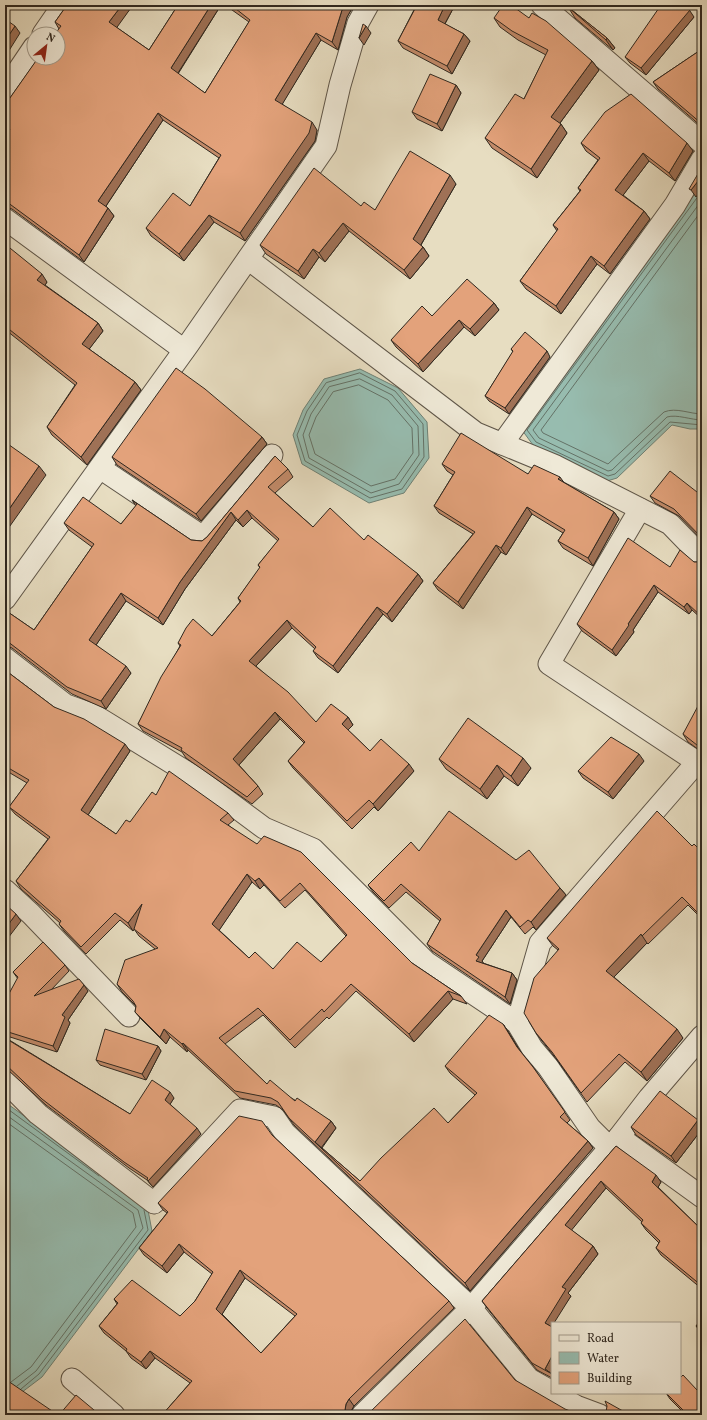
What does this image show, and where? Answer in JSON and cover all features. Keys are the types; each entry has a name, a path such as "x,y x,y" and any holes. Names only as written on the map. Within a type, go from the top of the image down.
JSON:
{"street":[{"path":"49,26 63,5"},
{"path":"5,599 184,350 326,146 340,84 358,23 368,5"},
{"path":"542,5 702,143"},
{"path":"5,90 26,59"},
{"path":"502,444 675,205 702,159"},
{"path":"5,219 184,350"},
{"path":"248,259 476,433 556,466 670,524 702,557"},
{"path":"100,468 203,537 272,455"},
{"path":"518,1023 540,943 697,762 549,664 640,508"},
{"path":"5,658 66,704 94,715 198,779 264,828 313,850 426,962 518,1023 532,1048 548,1067 590,1128 702,1197"},
{"path":"5,890 31,914 129,1016"},
{"path":"362,1415 471,1308 614,1142 702,1036"},
{"path":"5,1081 38,1114 154,1204 240,1110 274,1117 285,1133 471,1308 529,1379 551,1392"},
{"path":"72,1379 114,1415"},
{"path":"554,1394 576,1406 600,1415"}],"water":[{"path":"702,184 702,429 690,429 672,425 617,478 607,481 533,445 522,430"},
{"path":"360,369 398,388 427,422 429,458 404,493 369,503 302,464 293,435 303,410 324,379"},
{"path":"5,1102 147,1205 152,1231 42,1377 5,1405"}],"building":[{"path":"67,5 122,5 109,22 149,50 178,5 211,5 171,68 205,93 250,20 231,5 345,5 332,42 316,33 275,100 312,122 309,133 240,233 209,215 179,254 146,228 173,193 190,206 221,155 158,113 98,201 108,208 79,255 5,201 5,136 10,129 5,125 5,105 32,66 66,66 66,26 61,26 55,22"},
{"path":"417,5 445,5 438,20 464,34 447,66 398,41"},
{"path":"503,5 511,5 529,18 532,13 546,21 592,61 551,117 561,124 531,169 485,138 515,94 524,99 548,50 512,31 494,18"},
{"path":"661,5 686,5 690,10 641,68 625,57"},
{"path":"568,7 607,38 606,40"},
{"path":"5,19 15,26 5,41"},
{"path":"363,24 366,26 359,38"},
{"path":"702,49 702,124 653,82"},
{"path":"430,74 456,85 437,124 412,112"},
{"path":"631,94 687,143 669,173 643,153 615,190 644,211 604,266 591,256 556,306 520,281 558,229 553,225 581,190 578,188 600,158 581,143 605,112"},
{"path":"410,151 450,175 413,239 423,247 404,270 343,223 319,253 313,249 298,271 260,245 314,168 361,206 364,202 375,210"},
{"path":"702,167 700,171 702,172 702,176 691,190 689,189"},
{"path":"5,244 42,274 37,280 98,323 82,344 135,382 81,457 47,427 77,383 5,326"},
{"path":"467,279 494,303 470,329 459,320 418,364 391,340 422,306 432,316"},
{"path":"525,332 547,351 505,408 485,396 513,351 511,349"},
{"path":"176,368 205,389 262,437 196,514 112,457"},
{"path":"461,433 528,474 534,465 560,477 558,479 614,512 588,558 558,541 565,530 527,507 501,548 496,545 458,602 433,583 475,532 434,506 455,472 442,464"},
{"path":"5,442 39,466 5,515"},
{"path":"275,456 288,469 268,487 313,527 330,508 364,540 368,535 418,574 387,614 377,607 333,666 313,651 316,647 287,620 249,661 288,692 316,722 331,704 348,717 342,724 370,751 381,739 409,764 373,804 369,800 347,821 288,761 305,742 275,712 233,759 258,786 247,797 181,750 182,748 138,724 161,677 181,645 178,643 186,628 193,619 212,636 241,601 238,598 260,567 258,565 279,539 247,510 238,520 231,512 180,582 158,618 121,593 89,640 126,666 101,701 67,687 5,640 5,610 34,630 94,544 64,523 83,497 121,524 137,504 132,500 191,540 202,541"},
{"path":"670,471 697,492 702,487 702,538 674,509 650,496"},
{"path":"628,538 670,567 680,550 694,562 702,561 702,617 687,603 684,607 654,585 612,650 577,624"},
{"path":"5,670 54,707 84,719 125,744 81,810 116,834 126,820 130,822 152,792 156,795 169,771 228,813 220,820 257,844 264,836 301,852 412,963 461,996 448,991 409,1034 351,984 324,1012 322,1009 290,1040 258,1008 219,1038 267,1084 270,1080 295,1101 297,1098 331,1121 315,1142 360,1181 381,1158 434,1108 448,1123 477,1093 445,1066 489,1015 503,1024 517,1047 565,1112 560,1117 588,1141 465,1283 289,1118 278,1102 271,1098 235,1091 183,1043 182,1044 164,1029 160,1037 135,1012 136,1006 133,1001 117,984 125,960 158,948 134,929 142,904 128,923 115,913 81,947 59,924 61,921 16,881 50,837 9,807 29,780 5,766","holes":["247,874 255,881 259,878 280,901 300,883 347,935 321,962 297,942 273,969 255,952 249,958 212,924"]},
{"path":"698,706 702,708 702,749 683,734"},
{"path":"468,718 523,758 511,776 497,765 480,789 439,759"},
{"path":"611,737 639,754 608,792 578,771"},
{"path":"449,811 516,860 529,850 560,888 531,922 528,920 520,927 506,910 476,955 479,957 476,961 512,973 505,997 427,944 441,919 401,884 384,901 368,885 411,842 419,851"},
{"path":"657,811 692,846 694,844 702,852 702,917 682,897 642,936 641,934 606,971 677,1029 641,1072 619,1054 581,1093 552,1052 536,1033 524,1013 534,978 559,949 547,938"},
{"path":"5,904 16,914 5,929"},
{"path":"43,942 65,965 34,996 79,979 84,985 62,1015 65,1017 53,1046 5,1031 5,1001 18,977 13,972"},
{"path":"105,1029 158,1046 142,1074 96,1060"},
{"path":"5,1038 130,1114 152,1080 170,1092 165,1100 197,1128 148,1181 148,1178 124,1162 42,1099 5,1064"},
{"path":"660,1091 698,1120 671,1156 631,1127"},
{"path":"239,1116 262,1121 272,1135 449,1301 349,1399 345,1410 348,1415 162,1415 192,1381 150,1351 141,1362 126,1351 127,1349 99,1326 118,1303 114,1299 132,1280 180,1316 195,1301 213,1272 179,1244 162,1266 139,1248 168,1212 158,1203","holes":["240,1270 297,1314 261,1353 216,1309"]},
{"path":"616,1146 656,1175 652,1182 702,1230 702,1286 656,1248 660,1241 641,1223 643,1220 601,1181 565,1225 593,1246 562,1287 566,1289 545,1323 551,1326 551,1358 545,1369 551,1373 532,1363 482,1301"},
{"path":"465,1319 515,1380 565,1409 580,1415 367,1415"},
{"path":"702,1319 702,1332 696,1326"},
{"path":"683,1375 697,1390 702,1386 702,1415 688,1415 667,1394 681,1394 681,1377"},
{"path":"8,1381 58,1415 7,1415 5,1413 5,1385"},
{"path":"76,1395 100,1415 59,1415"},
{"path":"605,1401 630,1415 604,1415 607,1406"}]}
